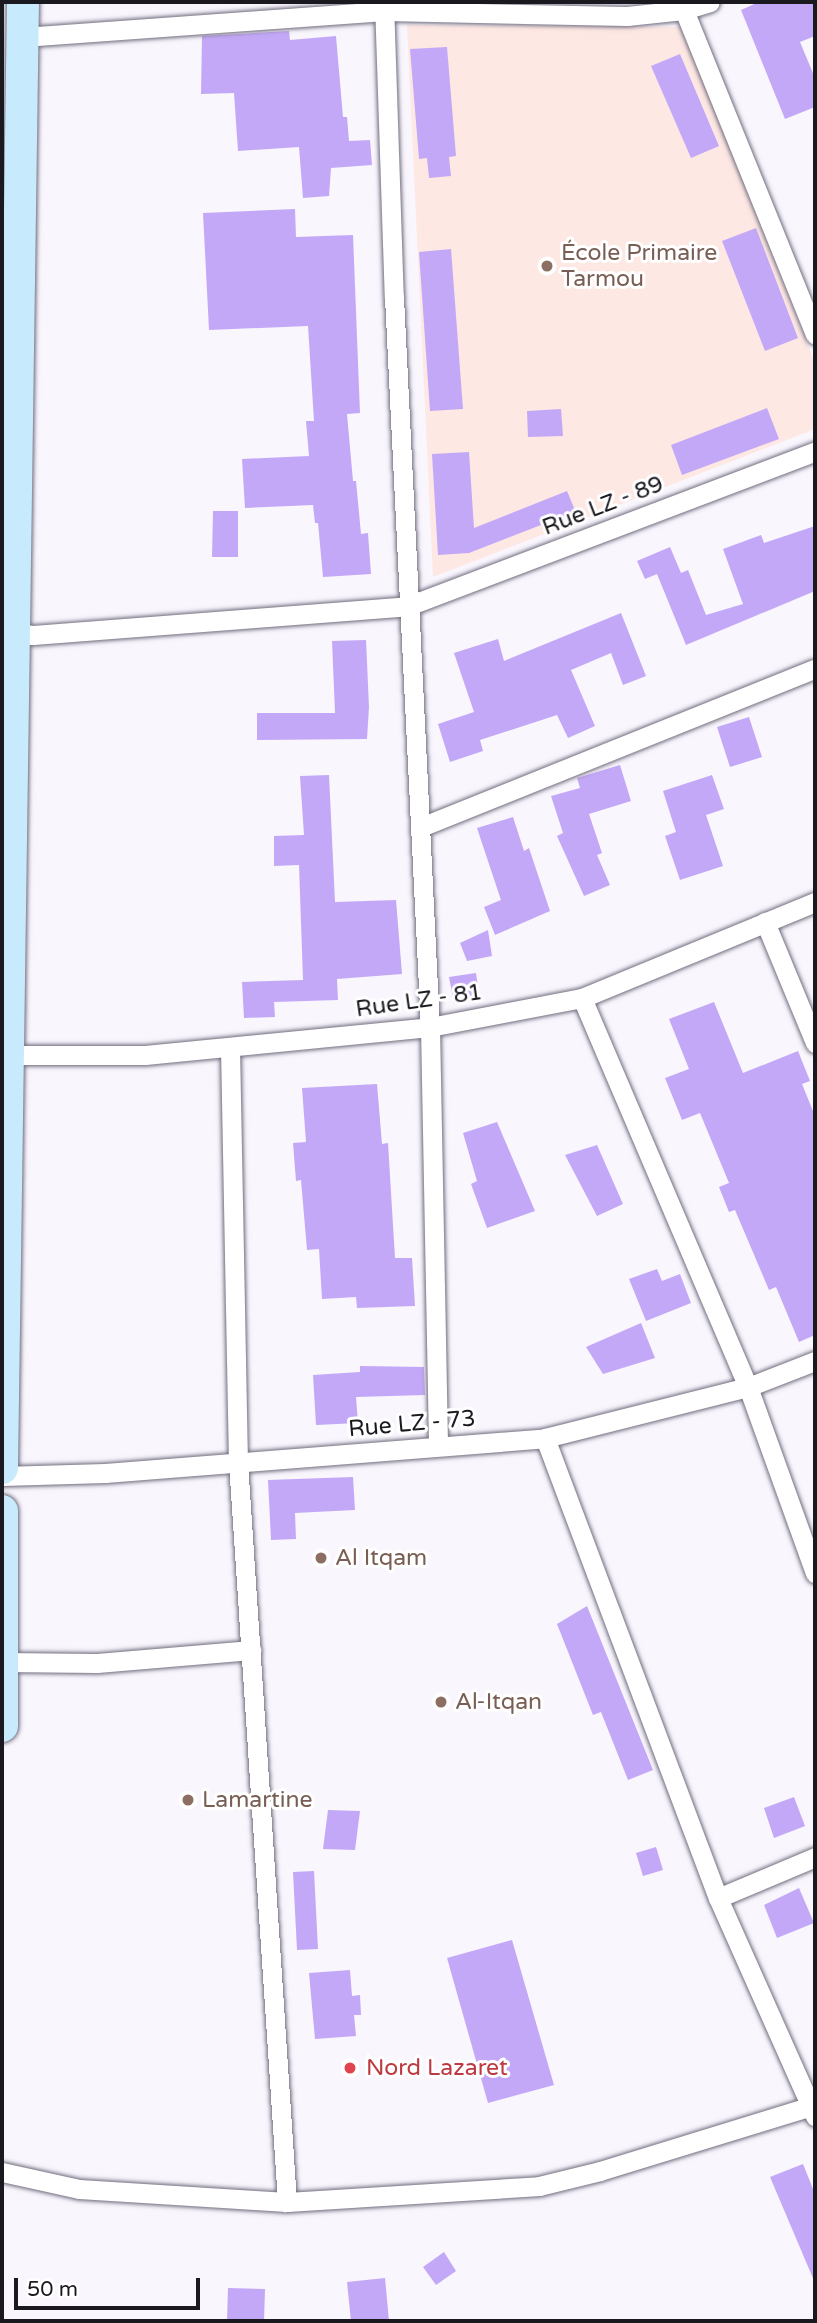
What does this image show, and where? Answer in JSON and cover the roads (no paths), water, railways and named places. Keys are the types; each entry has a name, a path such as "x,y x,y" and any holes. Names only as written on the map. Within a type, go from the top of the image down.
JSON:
{"main road":[{"path":"2,1468 23,2"},
{"path":"2,1511 2,1726"}],"street":[{"path":"23,37 385,7 580,9 627,16 684,10 710,2"},
{"path":"385,7 408,607 430,1027 438,1447"},
{"path":"684,10 815,335"},
{"name":"Rue LZ - 89","path":"14,633 33,635 408,607 815,451"},
{"path":"421,827 815,670"},
{"name":"Rue LZ - 81","path":"10,1055 145,1055 430,1027 582,998 815,902"},
{"path":"765,922 815,1043"},
{"path":"582,998 748,1387 815,1573"},
{"path":"230,1047 238,1462 287,2202"},
{"name":"Rue LZ - 73","path":"2,1476 105,1473 545,1438 748,1387 815,1361"},
{"path":"2,2172 79,2189 287,2202 539,2186 814,2109 719,1898 545,1438"},
{"path":"2,1662 97,1663 251,1650"},
{"path":"719,1898 815,1857"}],"place":[{"name":"École Primaire Tarmou","path":"547,266"},
{"name":"Al Itqam","path":"321,1558"},
{"name":"Al-Itqan","path":"441,1702"},
{"name":"Lamartine","path":"188,1800"},
{"name":"Nord Lazaret","path":"350,2068"}]}
